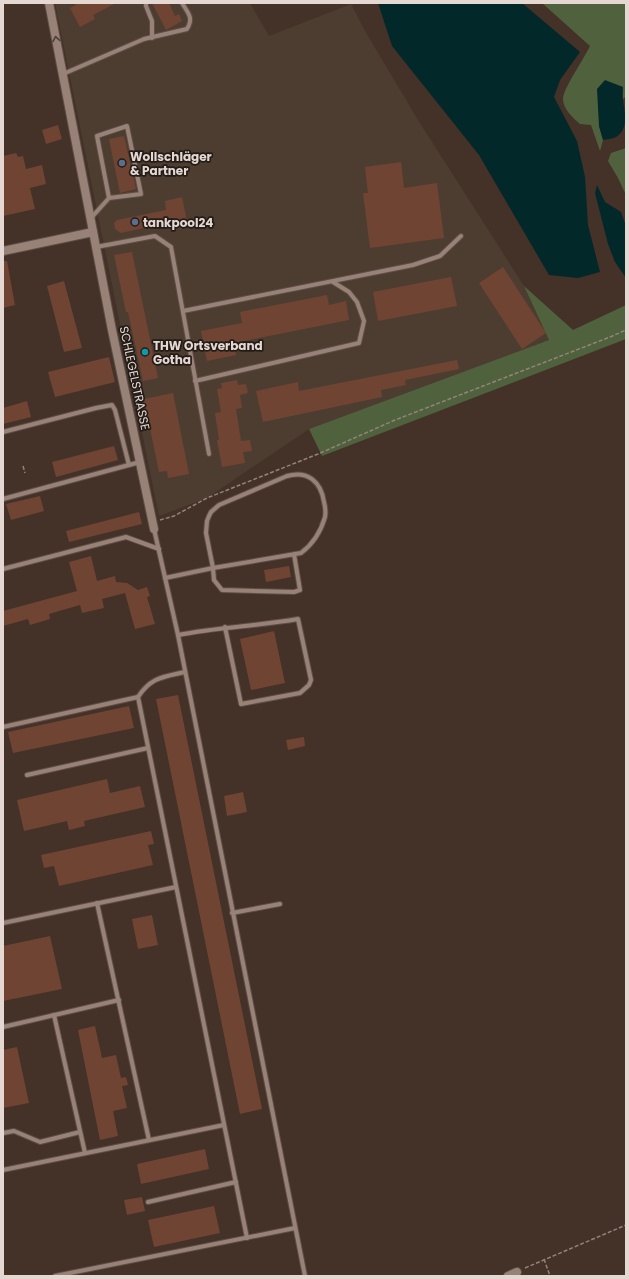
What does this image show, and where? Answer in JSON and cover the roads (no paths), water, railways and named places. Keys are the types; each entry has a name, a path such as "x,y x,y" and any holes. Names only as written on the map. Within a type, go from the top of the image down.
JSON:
{"street":[{"name":"SCHLEGELSTRASSE","path":"49,3 90,219 153,525"},
{"path":"3,251 93,232"},
{"path":"508,1276 518,1274"}],"lane":[{"path":"146,3 152,21 152,38"},
{"path":"62,74 144,40 187,29 190,23 190,17 182,3"},
{"path":"90,219 109,198 141,194 127,126 97,136 109,198"},
{"path":"96,247 155,236 171,246 209,454"},
{"path":"183,311 413,265 440,256 461,236"},
{"path":"195,381 359,343 364,321 358,302 348,292 332,282"},
{"path":"3,432 96,408 112,406 115,410 129,465"},
{"path":"3,499 140,462"},
{"path":"165,578 213,568 294,554 308,548 318,534 325,516 322,490 311,478 294,474 219,505 211,512 207,521 206,533 213,568 214,580 222,590 294,592 300,590 294,554"},
{"path":"153,525 178,635 305,1276"},
{"path":"3,569 126,537 159,550"},
{"path":"178,635 225,627 269,624 298,619 311,680 309,685 300,693 241,704 225,627"},
{"path":"3,727 138,698 149,683 159,678 185,672"},
{"path":"138,698 247,1238"},
{"path":"27,775 148,748"},
{"path":"3,923 176,887"},
{"path":"97,903 149,1140"},
{"path":"232,913 280,904"},
{"path":"3,1027 119,1000"},
{"path":"54,1015 85,1153"},
{"path":"3,1170 224,1125"},
{"path":"3,1133 14,1131 40,1142 80,1132"},
{"path":"148,1202 236,1182"},
{"path":"55,1276 295,1228"}],"water":[{"path":"378,3 522,3 580,52 560,80 554,97 577,141 585,177 588,225 600,272 578,278 549,275 479,155 392,46"},
{"path":"605,80 623,87 625,120 623,130 620,134 614,138 603,140 599,126 597,89"},
{"path":"597,185 605,202 621,212 626,226 626,278 615,262 608,244 595,193"}],"place":[{"name":"Wollschläger & Partner","path":"122,163"},
{"name":"tankpool24","path":"135,222"},
{"name":"THW Ortsverband Gotha","path":"145,352"}]}
